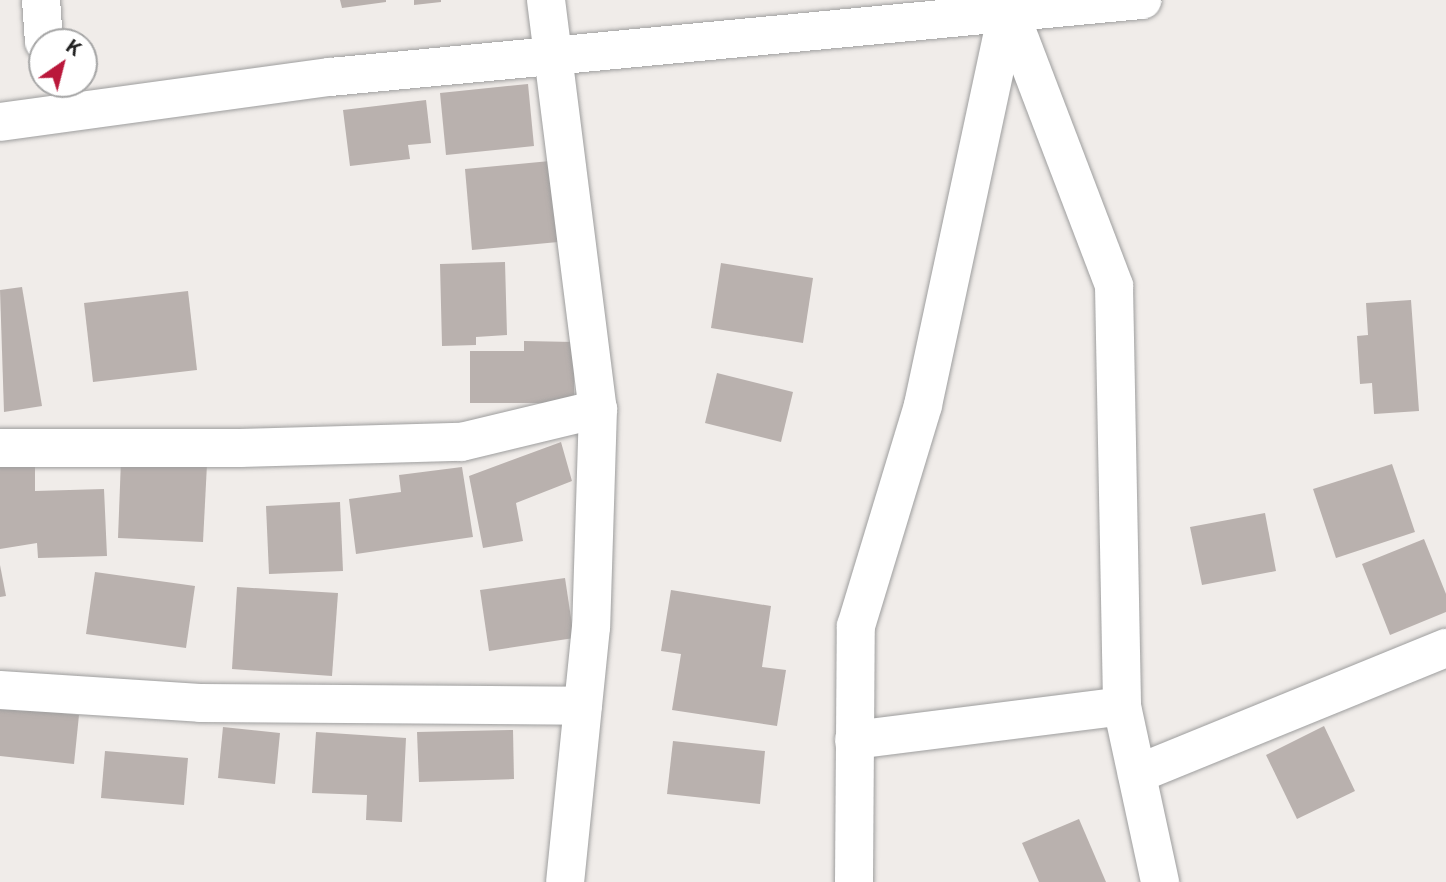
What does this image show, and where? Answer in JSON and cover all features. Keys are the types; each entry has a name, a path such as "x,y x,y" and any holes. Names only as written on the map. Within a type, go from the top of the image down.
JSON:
{"street":[{"path":"41,0 43,28"},
{"path":"546,0 598,410 583,706 565,882"},
{"path":"0,122 48,100 330,78 1010,6 1142,0"},
{"path":"1010,6 1114,286 1122,706 1160,882"},
{"path":"854,882 856,626 923,405 1010,6"},
{"path":"0,448 240,449 461,442 598,410"},
{"path":"1137,774 1446,648"},
{"path":"0,690 200,703 583,706"},
{"path":"855,740 1122,706"}],"building":[{"path":"340,0 386,0 386,2 342,8"},
{"path":"414,0 441,0 441,2 414,5"},
{"path":"528,84 534,146 446,155 440,93"},
{"path":"426,100 431,143 408,145 410,159 350,166 343,110"},
{"path":"550,161 558,242 472,250 465,169"},
{"path":"505,262 507,335 476,337 476,345 442,346 440,264"},
{"path":"721,263 813,278 803,343 711,328"},
{"path":"22,287 42,406 4,412 0,290"},
{"path":"188,291 197,370 93,382 84,303"},
{"path":"1411,300 1419,411 1374,414 1372,383 1360,384 1357,336 1368,335 1366,303"},
{"path":"524,341 574,342 574,403 470,403 470,351 524,351"},
{"path":"717,373 793,392 781,442 705,423"},
{"path":"561,442 572,481 516,503 523,541 483,548 469,476"},
{"path":"121,460 207,464 203,542 118,538"},
{"path":"35,462 35,491 104,489 107,556 38,558 37,543 0,549 0,463"},
{"path":"1392,464 1415,532 1336,558 1313,489"},
{"path":"462,467 473,537 356,554 349,499 401,492 399,475"},
{"path":"340,502 343,571 269,574 266,506"},
{"path":"1265,513 1276,571 1202,585 1190,527"},
{"path":"1424,539 1446,594 1446,612 1390,635 1362,564"},
{"path":"0,565 6,596 0,597"},
{"path":"95,572 195,586 186,648 86,634"},
{"path":"565,578 574,638 489,651 480,590"},
{"path":"237,587 338,593 332,676 232,669"},
{"path":"671,590 771,606 762,667 786,670 777,726 672,710 681,654 661,651"},
{"path":"0,706 79,715 74,764 0,756"},
{"path":"1324,726 1355,791 1297,819 1266,755"},
{"path":"223,727 280,733 275,784 218,778"},
{"path":"513,730 514,779 419,782 417,732"},
{"path":"316,732 406,738 402,822 366,820 367,795 312,793"},
{"path":"673,741 765,751 760,804 667,794"},
{"path":"105,751 188,758 184,805 101,798"},
{"path":"1079,819 1106,882 1039,882 1022,843"}]}
